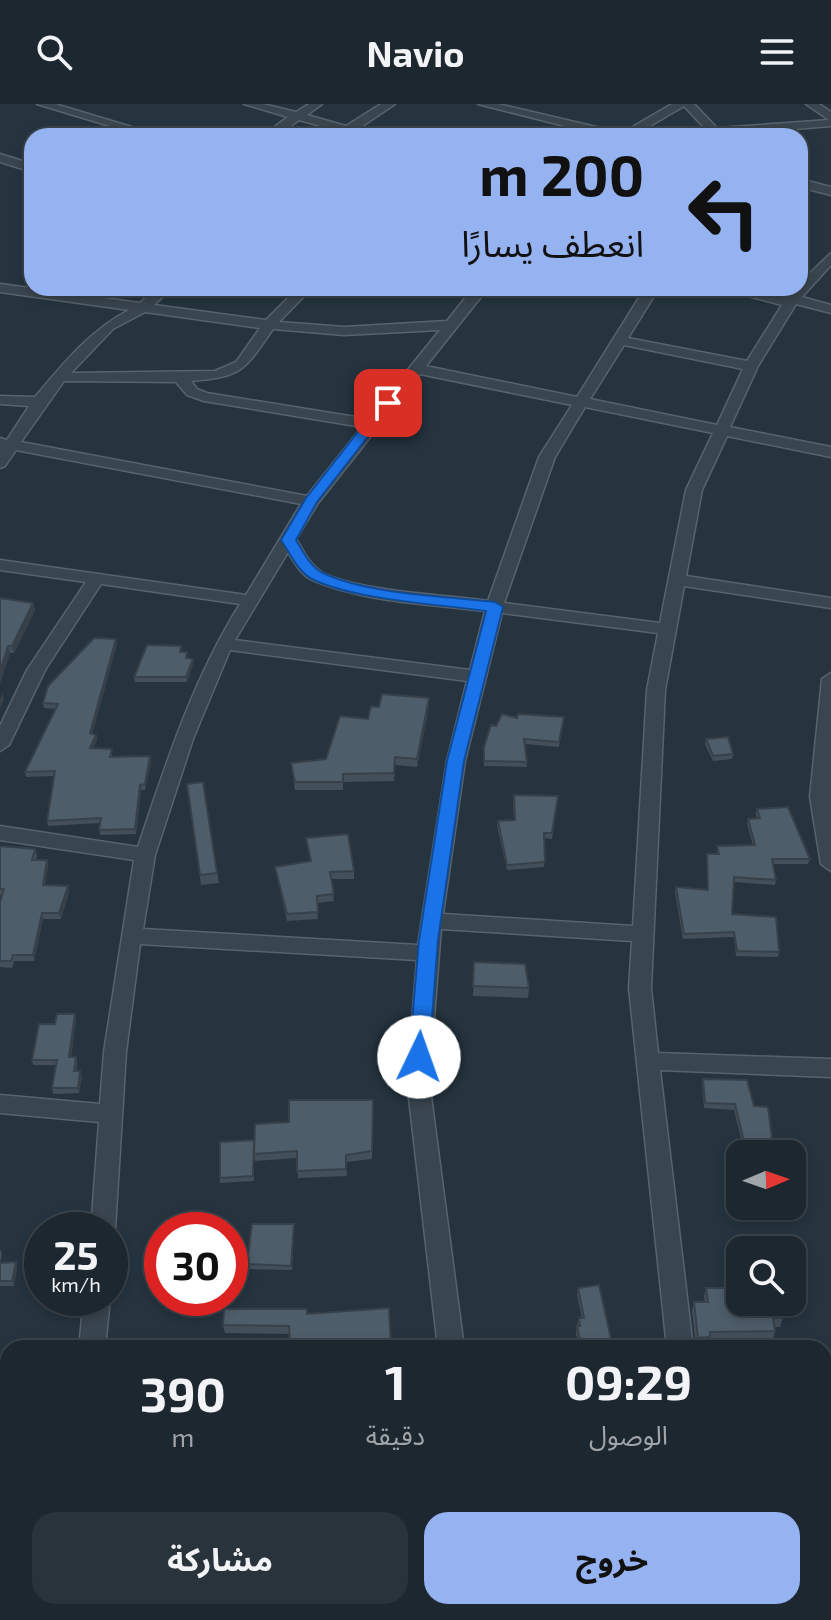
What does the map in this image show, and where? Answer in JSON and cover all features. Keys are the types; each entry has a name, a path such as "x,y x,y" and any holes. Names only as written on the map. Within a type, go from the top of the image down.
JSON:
{"street":[{"path":"43,104 128,128"},
{"path":"250,104 330,128"},
{"path":"281,128 316,104"},
{"path":"351,128 389,104"},
{"path":"484,104 585,128"},
{"path":"529,115 545,104"},
{"path":"639,128 680,104"},
{"path":"688,104 711,128"},
{"path":"812,104 831,120"},
{"path":"766,128 831,120"},
{"path":"111,128 117,125"},
{"path":"0,158 24,166"},
{"path":"808,185 831,191"},
{"path":"808,282 831,257"},
{"path":"0,288 24,291"},
{"path":"57,296 269,325 344,331 454,325"},
{"path":"0,463 5,444 82,350 108,326 142,308 156,296"},
{"path":"61,377 180,378 218,375 241,365 269,325 297,296"},
{"path":"105,1212 115,1052 131,936 145,855 184,739 224,644 311,501 369,424 476,296"},
{"path":"450,1340 418,1081 427,953 456,761 495,607 547,457 647,296"},
{"path":"765,296 831,309"},
{"path":"679,1340 640,988 656,690 694,490 751,366 796,296"},
{"path":"619,340 751,366"},
{"path":"417,369 831,452"},
{"path":"180,378 192,392 204,397 369,424"},
{"path":"0,400 39,402"},
{"path":"5,444 311,501"},
{"path":"289,540 304,565 316,576 370,591 667,629"},
{"path":"0,565 248,600"},
{"path":"0,745 36,670 97,578"},
{"path":"677,580 831,603"},
{"path":"224,644 477,677"},
{"path":"831,679 820,797 831,864"},
{"path":"0,833 145,855"},
{"path":"431,921 643,934"},
{"path":"131,936 427,953"},
{"path":"648,1061 831,1068"},
{"path":"0,1104 113,1114"},
{"path":"93,1340 95,1316"}],"building":[{"path":"0,598 33,603 12,646 8,646 0,672"},
{"path":"94,638 116,639 90,733 96,735 90,748 112,749 110,757 150,756 145,784 140,785 135,829 99,830 101,818 47,821 55,771 25,772 58,704 43,703 48,686"},
{"path":"147,645 181,646 180,652 187,652 186,658 193,659 186,677 134,677"},
{"path":"382,694 429,698 417,759 395,757 394,773 343,774 343,782 295,782 291,763 326,759 340,716 368,719 371,706 379,707"},
{"path":"502,714 517,718 518,714 564,717 559,742 524,739 527,762 484,761 484,747 491,725 496,726"},
{"path":"728,737 733,754 713,756 706,739"},
{"path":"203,782 217,873 200,875 187,784"},
{"path":"514,795 558,796 552,833 544,833 545,862 507,865 498,821 515,820"},
{"path":"788,807 810,859 772,859 776,880 734,877 732,914 776,917 779,952 737,951 734,932 684,934 676,887 708,890 707,854 719,854 717,846 755,845 748,819 760,818 757,809"},
{"path":"348,834 354,871 330,872 334,894 317,896 318,912 287,914 275,867 311,861 306,838"},
{"path":"0,846 35,849 32,860 47,860 43,885 68,886 59,913 42,913 33,955 13,955 11,961 0,961 0,902 4,889 0,889"},
{"path":"474,962 525,964 529,988 473,986"},
{"path":"57,1014 75,1014 69,1057 76,1057 74,1071 80,1071 78,1088 52,1088 57,1060 32,1060 39,1024 55,1024"},
{"path":"703,1079 747,1080 754,1106 768,1107 772,1140 744,1140 735,1104 705,1103"},
{"path":"289,1100 373,1100 372,1151 346,1155 346,1169 297,1171 297,1151 254,1154 255,1124 289,1122"},
{"path":"254,1140 253,1176 220,1178 220,1142"},
{"path":"252,1224 294,1224 291,1266 248,1264"},
{"path":"16,1262 12,1281 0,1281 0,1263"},
{"path":"599,1285 611,1340 580,1340 577,1326 580,1326 579,1318 584,1318 578,1288"},
{"path":"706,1288 726,1288 726,1316 783,1318 773,1318 775,1331 710,1332 710,1337 698,1338 694,1302 708,1302"},
{"path":"389,1308 391,1340 290,1340 289,1326 223,1325 224,1316 248,1316 248,1309 307,1309 307,1314"}],"route":[{"path":"388,403 311,501 289,540 304,565 316,576 370,591 495,607 456,761 429,940 419,1057"}]}
